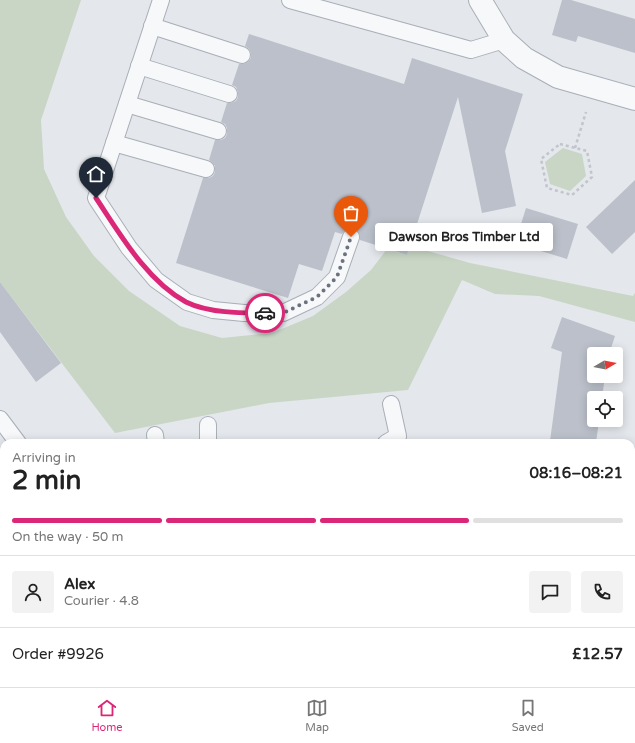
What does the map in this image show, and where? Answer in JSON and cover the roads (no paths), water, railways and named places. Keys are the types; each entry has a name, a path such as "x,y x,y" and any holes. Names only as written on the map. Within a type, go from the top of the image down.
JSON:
{"street":[{"path":"480,0 504,40 524,58 558,77 635,99"}],"lane":[{"path":"161,0 96,198 129,248 156,280 186,302 214,310 244,313 283,313 317,297 337,277 351,237"},
{"path":"290,0 471,50 504,40"},
{"path":"152,26 242,55"},
{"path":"140,66 229,94"},
{"path":"127,104 218,131"},
{"path":"114,143 206,169"},
{"path":"391,404 398,436 393,439"},
{"path":"0,419 15,439"},
{"path":"208,425 208,439"}],"place":[{"name":"Dawson Bros Timber Ltd","path":"351,237"}]}
